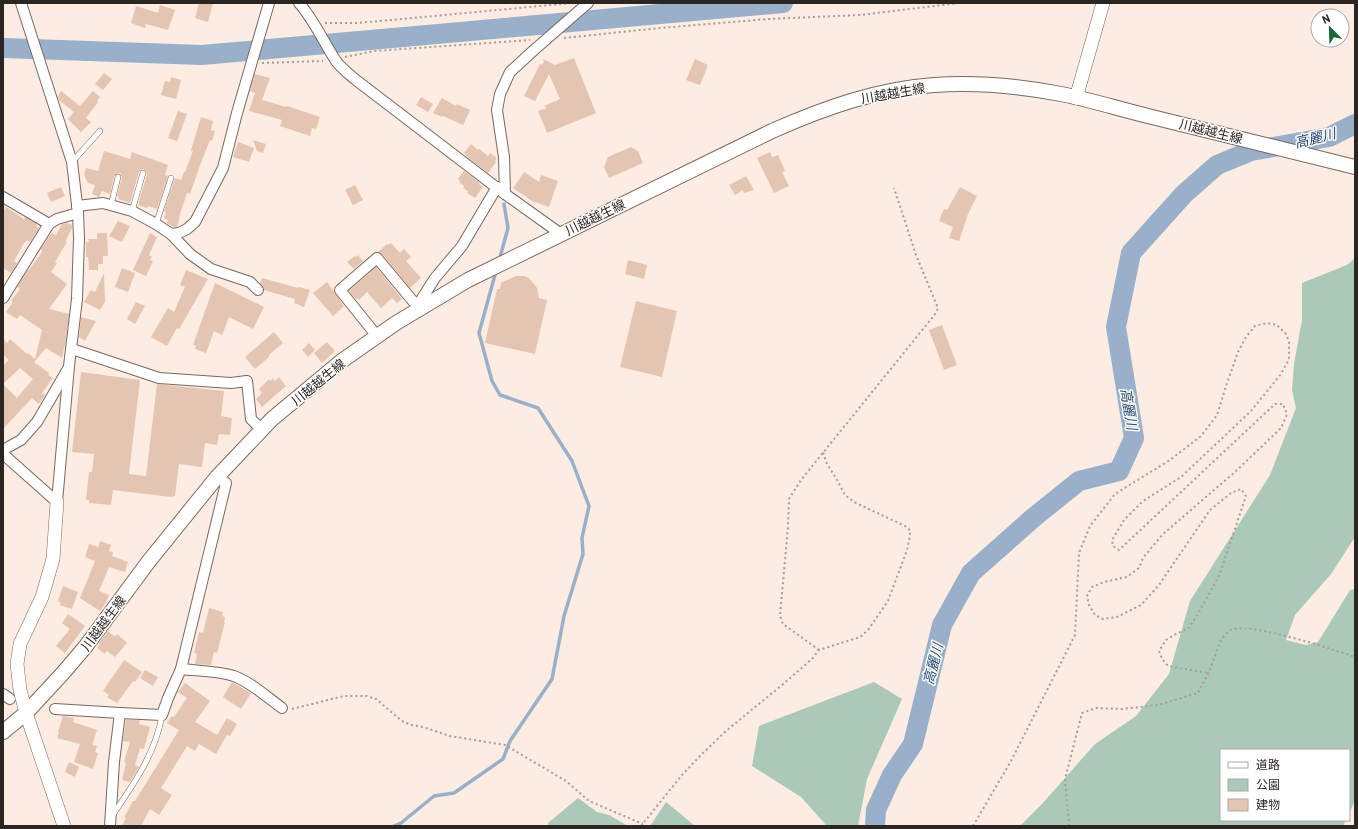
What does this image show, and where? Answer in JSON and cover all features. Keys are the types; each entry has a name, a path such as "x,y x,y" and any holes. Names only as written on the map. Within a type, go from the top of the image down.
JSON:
{"main road":[{"name":"川越越生線","path":"3,732 26,713 86,646 149,562 217,478 272,419 322,377 416,309 468,280 800,118 841,103 902,89 934,85 993,84 1036,90 1076,98 1355,167"}],"street":[{"path":"21,3 72,162 78,209 79,238 77,299 69,366 53,559 42,597 20,644 17,664 20,690 26,713 64,826"},
{"path":"171,234 179,233 187,229 195,222 223,168 269,3"},
{"path":"299,3 315,25 334,58 356,80 561,234"},
{"path":"377,336 340,290 377,258 416,309 435,278 462,246 501,190 504,157 498,110 500,94 510,72 588,3"},
{"path":"1076,98 1103,3"},
{"path":"3,197 49,224"},
{"path":"3,298 49,224 78,209 103,203 132,211 156,224 171,234 190,254 211,269 250,282 258,290"},
{"path":"72,349 159,378 231,383 247,381 251,419 262,430"},
{"path":"3,450 20,440 37,422 69,366"},
{"path":"3,454 57,502"},
{"path":"55,709 162,715 181,669 226,483 217,478"},
{"path":"181,669 234,676 250,685 282,708"},
{"path":"110,822 114,762 120,713"}],"lane":[{"path":"72,162 100,131"},
{"path":"132,211 143,173"},
{"path":"111,205 118,177"},
{"path":"156,224 171,178"},
{"path":"110,822 152,751 160,728 162,715"}],"path":[{"path":"315,25 387,21 574,3"},
{"path":"252,62 347,57 374,51 548,38 690,25 768,19 860,15 959,3"},
{"path":"819,650 783,624 780,616 788,535 789,499 801,480 931,319 938,308 916,255 894,188"},
{"path":"973,826 1012,761 1075,635 1080,553 1090,526 1116,494 1170,460 1201,436 1217,415 1238,352 1246,337 1255,326 1267,323 1277,325 1286,334 1290,342 1289,359 1282,374 1251,411 1181,477 1143,501 1124,520 1112,540 1113,546 1120,550 1275,404 1283,404 1288,414 1281,428 1235,472 1163,534 1143,558 1139,568 1126,576 1092,587 1087,596 1089,605 1095,615 1103,619 1117,617 1141,605 1159,585 1210,510 1231,493 1240,489 1246,496 1218,576 1189,628 1166,640 1159,651 1162,659 1168,666 1208,673"},
{"path":"282,708 292,709 344,696 367,696 376,699 402,721 411,725 423,727 450,736 505,745 566,780 589,801 642,825 682,775 726,731 812,659 819,650 860,637 868,630 888,601 910,536 910,530 905,526 860,505 845,495 827,464 823,452"},
{"path":"1069,826 1065,779 1082,713 1096,708 1121,709 1158,705 1198,693 1223,637 1230,629 1238,627 1307,641 1355,657"}],"green space":[{"path":"1355,258 1355,537 1331,574 1295,615 1286,640 1306,645 1318,642 1350,590 1355,589 1355,800 1350,812 1350,749 1220,749 1220,821 1346,821 1343,826 1020,826 1042,804 1095,744 1136,716 1169,674 1190,601 1270,475 1296,408 1292,390 1294,364 1302,320 1302,283 1347,265"},
{"path":"874,682 902,699 867,779 858,826 827,826 801,797 752,766 759,726"},
{"path":"578,798 597,812 609,815 628,826 548,826 548,823"},
{"path":"666,802 695,826 650,826"}],"building":[{"path":"199,3 213,3 208,22 195,18"},
{"path":"160,5 175,10 168,30 146,24 145,28 131,23 136,6 158,13"},
{"path":"574,58 596,113 547,133 538,111 547,108 544,106 560,99 549,74 535,101 524,96 540,64 542,65 544,62 543,59 555,65"},
{"path":"695,59 708,65 700,85 686,80"},
{"path":"104,73 112,79 103,90 95,84"},
{"path":"255,74 270,78 262,100 286,107 287,106 320,117 316,129 312,128 310,136 280,126 282,120 249,111 255,93 250,91"},
{"path":"171,77 181,80 176,99 161,95 165,81 170,82"},
{"path":"61,91 80,106 93,91 100,97 86,118 91,122 81,132 68,119 74,112 59,100 58,96"},
{"path":"421,97 433,104 428,112 416,105"},
{"path":"442,98 456,106 457,104 470,110 463,125 433,113"},
{"path":"178,111 187,114 177,141 168,138"},
{"path":"201,117 213,121 211,130 215,131 212,141 210,140 190,194 187,193 177,227 173,227 167,223 168,220 164,218 166,212 164,211 175,178 181,180 185,172 193,151 191,151"},
{"path":"253,140 266,144 263,153 257,151"},
{"path":"238,142 254,148 249,162 233,157"},
{"path":"471,144 488,156 490,153 497,158 495,161 496,162 488,173 464,153"},
{"path":"631,147 638,151 643,163 609,178 604,167 608,157"},
{"path":"104,151 130,159 132,152 168,165 165,175 168,176 157,209 138,205 147,174 144,169 139,172 130,203 118,199 119,197 117,196 122,178 121,174 119,173 114,176 110,194 102,191 99,197 92,194 95,185 88,183 84,175 86,168 98,171"},
{"path":"770,152 772,157 778,155 785,171 782,172 789,186 774,193 757,158"},
{"path":"464,171 483,187 475,198 467,193 468,191 463,188 464,186 459,182 460,181 458,179"},
{"path":"524,172 539,182 541,175 558,181 549,207 532,201 513,188"},
{"path":"746,176 754,190 744,193 743,190 735,195 729,185"},
{"path":"355,185 363,200 353,205 345,190"},
{"path":"61,187 65,196 51,202 47,193"},
{"path":"960,187 977,196 968,214 959,241 949,238 953,227 939,221 944,209 947,210"},
{"path":"6,207 24,219 25,217 37,224 36,226 39,228 30,242 27,240 24,243 14,261 17,263 11,273 3,268 3,212"},
{"path":"118,221 130,226 122,242 109,236"},
{"path":"67,223 72,225 65,242 67,242 51,272 67,284 49,309 69,314 62,358 46,348 34,362 49,373 48,375 53,378 42,393 45,395 39,404 32,398 3,429 3,365 9,360 3,355 3,339 7,343 10,339 35,359 42,330 20,315 17,319 6,312 13,302 11,301 20,289 17,287 42,252 41,249 50,235 52,233 56,235 62,224","holes":["20,368 33,379 17,398 3,384"]},
{"path":"97,233 107,233 108,256 103,256 103,264 98,264 98,270 89,270 88,257 86,257 86,242 89,242 88,239 97,239"},
{"path":"150,233 157,237 149,255 152,257 150,260 153,261 146,276 133,270"},
{"path":"391,243 400,253 404,249 411,257 406,261 421,278 410,288 382,254 378,252 387,244 388,245"},
{"path":"358,255 363,261 354,269 347,262"},
{"path":"628,260 647,265 644,279 625,274"},
{"path":"376,267 402,299 397,303 392,298 381,308 367,292 359,300 358,298 356,299 349,291"},
{"path":"122,268 135,273 128,292 115,287"},
{"path":"186,270 208,279 179,329 177,328 167,346 151,337 168,308 174,312 185,287 180,285"},
{"path":"104,273 105,302 100,310 84,302 91,290 95,292"},
{"path":"516,276 525,276 530,279 537,288 539,298 547,300 535,354 485,343 497,289 500,289 501,283"},
{"path":"262,278 310,290 304,307 294,303 295,299 264,290 260,283"},
{"path":"327,282 344,306 333,316 313,293"},
{"path":"215,283 264,307 253,329 229,317 222,335 214,331 206,353 195,349 196,346 193,345"},
{"path":"636,301 677,311 662,377 620,367"},
{"path":"136,302 145,306 135,324 127,319"},
{"path":"81,317 96,321 85,341 79,337"},
{"path":"942,325 957,365 944,370 929,330"},
{"path":"274,332 283,343 255,369 245,357"},
{"path":"327,342 335,351 322,363 314,353"},
{"path":"309,343 315,350 308,357 302,350"},
{"path":"81,372 140,380 129,474 146,476 157,384 224,391 221,416 232,418 230,435 219,434 217,445 205,443 202,467 179,464 175,496 171,497 113,490 111,505 89,503 89,500 86,500 89,472 92,472 94,454 72,452"},
{"path":"279,377 286,386 262,407 256,399 262,393 259,389 269,379 270,381 273,378 275,381"},
{"path":"100,541 111,545 109,551 113,552 112,556 128,562 125,572 109,567 99,591 109,595 100,611 80,598 95,561 85,557 89,544 98,547"},
{"path":"63,586 78,592 72,609 60,605 61,603 58,601"},
{"path":"209,608 223,612 222,616 225,617 225,622 217,653 214,652 211,665 195,664 197,654 194,653 199,632 203,633"},
{"path":"68,614 85,626 65,653 56,646 70,629 62,623"},
{"path":"108,631 115,637 117,634 127,643 115,657 107,651 105,654 97,648"},
{"path":"124,660 142,672 135,682 133,681 117,703 107,697 109,695 103,691"},
{"path":"145,670 158,677 153,686 140,678"},
{"path":"232,682 251,693 241,709 223,697"},
{"path":"185,683 210,701 195,722 217,735 227,718 237,724 230,736 227,735 216,754 199,744 195,751 187,746 161,788 172,795 159,815 150,809 141,826 122,826 126,818 124,817 133,801 135,801 179,730 167,723 172,716 174,717 187,698 178,692"},
{"path":"63,716 74,718 73,722 97,730 92,745 97,746 95,752 98,753 93,769 74,762 80,744 57,738"},
{"path":"126,720 140,720 139,724 150,727 144,749 140,748 135,765 139,767 130,782 122,780 126,763 124,762 130,742 123,741"},
{"path":"69,762 79,767 75,777 65,772"}],"waterway":[{"path":"3,48 202,55 783,3"},
{"name":"高麗川","path":"875,826 876,810 892,775 913,744 942,625 971,573 1033,518 1079,481 1119,471 1134,438 1116,327 1131,253 1184,194 1217,165 1251,151 1329,137 1355,124"},
{"path":"499,261 508,228 504,204"},
{"path":"394,826 401,823 434,796 454,793 503,759 510,741 552,679 564,616 583,554 582,538 589,506 572,461 538,408 500,395 492,381 479,333 496,271"}]}
